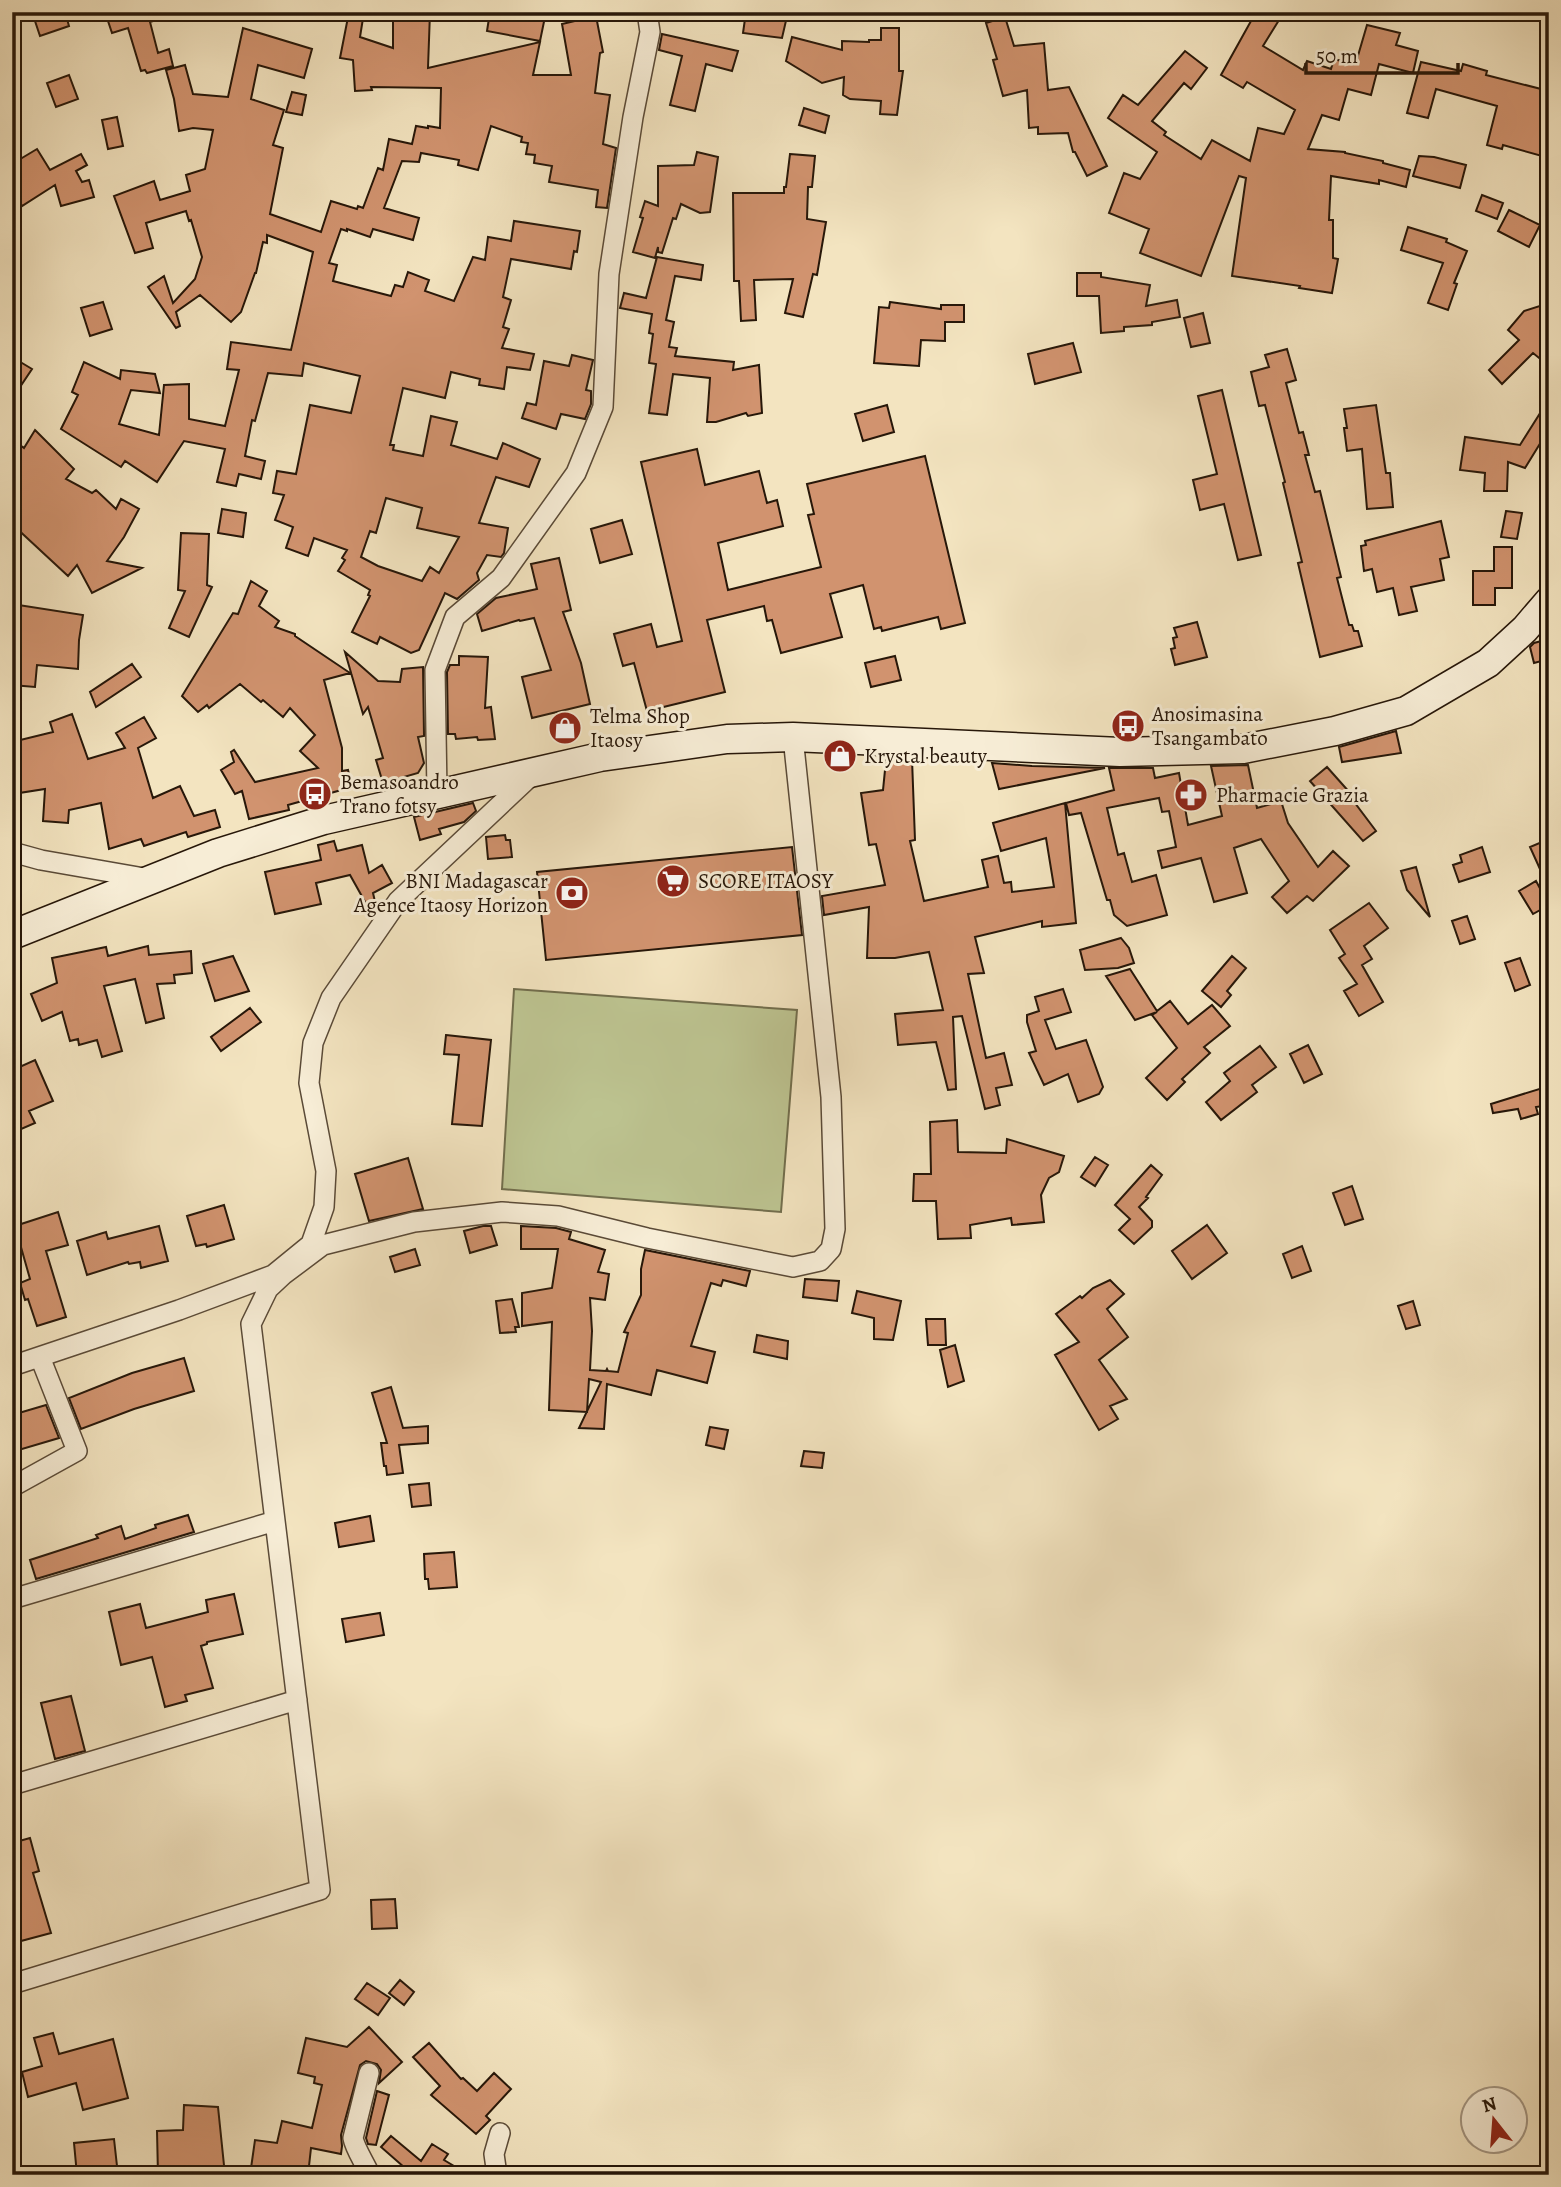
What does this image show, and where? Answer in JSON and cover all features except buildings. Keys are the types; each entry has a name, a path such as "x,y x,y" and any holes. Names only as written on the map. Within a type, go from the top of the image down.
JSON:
{"street":[{"path":"437,793 435,670 455,617 501,578 576,473 603,408 609,274 633,117 650,32 647,12"},
{"path":"12,935 218,853 324,820 600,757 727,739 793,737 1120,752 1242,749 1335,731 1406,711 1488,663 1547,606"},
{"path":"12,1984 320,1890 251,1324 268,1289 323,1245 414,1222 502,1212 558,1216 647,1238 793,1267 820,1261 831,1249 835,1229 831,1097 793,737"},
{"path":"12,1366 273,1275 311,1244 324,1207 326,1171 309,1083 313,1043 331,998 398,901 537,770"},
{"path":"12,852 41,860 152,879"},
{"path":"12,1488 77,1451 40,1357"},
{"path":"12,1599 275,1521"},
{"path":"12,1785 297,1700"},
{"path":"369,2073 353,2138 370,2175"},
{"path":"497,2175 495,2154 500,2133"}],"green space":[{"path":"514,989 797,1010 781,1212 502,1189"}],"place":[{"name":"Anosimasina Tsangambato","path":"1128,726"},
{"name":"Telma Shop Itaosy","path":"565,728"},
{"name":"Krystal beauty","path":"840,756"},
{"name":"Bemasoandro Trano fotsy","path":"315,794"},
{"name":"Pharmacie Grazia","path":"1191,795"},
{"name":"SCORE ITAOSY","path":"673,881"},
{"name":"BNI Madagascar Agence Itaosy Horizon","path":"572,893"}]}
